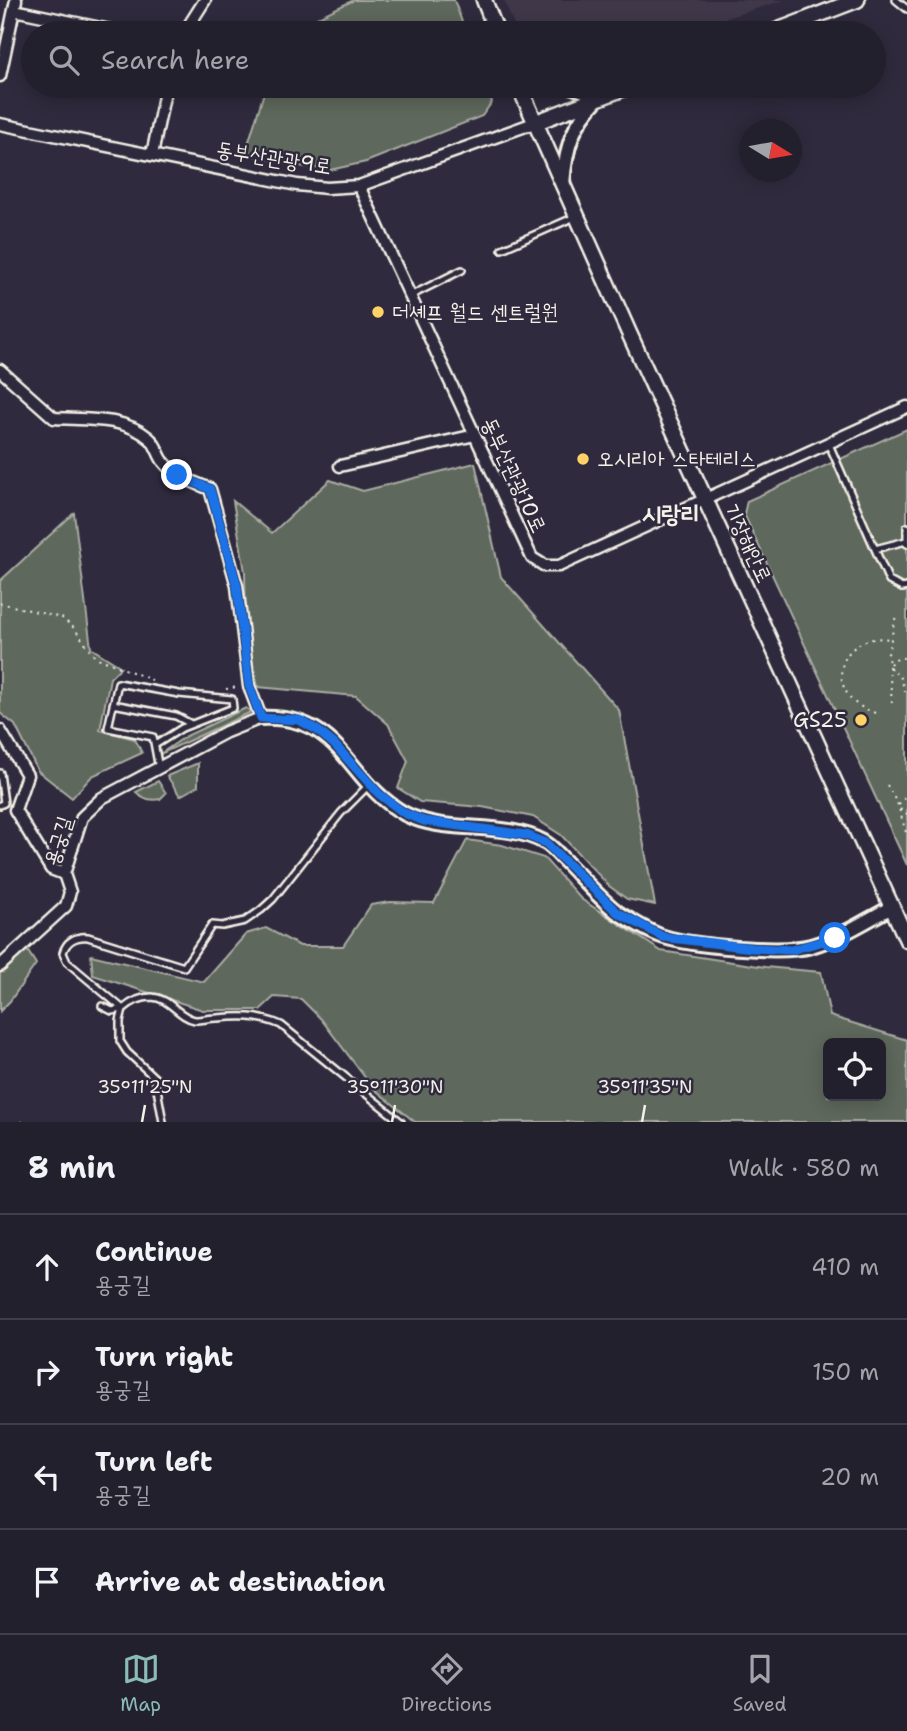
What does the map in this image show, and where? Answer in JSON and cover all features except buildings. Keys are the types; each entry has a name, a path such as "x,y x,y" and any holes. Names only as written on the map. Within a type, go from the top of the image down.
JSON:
{"main road":[{"path":"484,0 492,21"},
{"path":"802,21 857,0"},
{"name":"기장해안로","path":"524,98 907,940"},
{"path":"534,123 597,98"}],"street":[{"path":"192,21 205,0"},
{"path":"0,76 15,5 78,21"},
{"path":"152,155 164,98"},
{"path":"563,185 571,135 583,114 599,98"},
{"name":"동부산관광9로","path":"0,124 297,185 327,188 359,187 534,123"},
{"name":"동부산관광10로","path":"359,187 532,558 545,566 559,566 907,407"},
{"path":"0,370 54,418 107,420 135,429 151,439 164,462 177,475 210,489 237,586 249,685 261,718"},
{"path":"340,466 475,435"},
{"name":"용궁길","path":"0,966 66,906 70,892 64,874 82,817 102,798 226,733 261,718 299,720 317,730 334,744 379,794 404,813 424,821 526,835 546,843 617,912 663,937 791,950 835,938 891,907"},
{"path":"0,730 27,775 15,810 51,869 64,874"}],"lane":[{"path":"896,0 907,9"},
{"path":"502,249 577,215"},
{"path":"410,296 462,270"},
{"path":"828,442 889,581 902,588 907,587"},
{"path":"875,549 906,543 907,527"},
{"path":"155,745 191,724 233,708 232,699 179,694 118,682 108,728 153,737 159,769"},
{"path":"113,704 176,716 191,724"},
{"path":"0,773 2,804 18,802"},
{"path":"122,1009 67,962 63,953 70,942 82,936 88,937 184,967 212,925 222,926 245,921 273,899 341,813 370,783"},
{"path":"102,1006 112,1011 122,1009 138,999 150,997 164,1000 195,1020 243,1015 268,1020 288,1029 401,1122"},
{"path":"122,1009 120,1041 127,1052 155,1078 163,1122"}],"path":[{"path":"0,603 62,618 74,628 96,657 155,681"},
{"path":"892,703 888,667 890,639 896,615"},
{"path":"875,713 849,696 842,677 844,664 849,651 859,642 871,638 890,639"},
{"path":"888,667 894,660 907,657"},
{"path":"888,667 895,670 901,678 905,692"},
{"path":"224,689 249,685"},
{"path":"887,785 899,807 907,836"},
{"path":"899,807 907,795"},
{"path":"899,807 907,814"},
{"path":"21,1122 28,1122"}],"shaded area":[{"path":"504,0 784,0 717,21 512,21"}],"green space":[{"path":"354,0 454,0 462,21 314,21"},
{"path":"262,98 490,98 492,102 482,116 366,162 330,170 245,154"},
{"path":"907,429 907,865 744,514 747,501"},
{"path":"475,463 501,577 619,710 655,905 627,899 609,886 561,835 533,817 482,807 420,802 398,788 408,761 388,724 356,696 258,687 246,633 245,572 233,501 272,533 330,480 363,491"},
{"path":"74,513 91,648 121,667 110,678 100,730 135,739 142,753 92,776 72,798 38,771 15,725 0,713 0,581"},
{"path":"246,708 251,712 160,754 186,736"},
{"path":"198,763 198,786 180,796 167,776"},
{"path":"158,781 166,793 160,799 147,799 136,792"},
{"path":"467,840 502,845 544,858 581,899 661,951 765,967 821,972 830,1016 907,1040 907,1122 415,1122 373,1088 321,1019 301,999 274,997 260,1010 203,1010 93,975 91,955 204,982 246,934 266,928 300,946 343,946 371,905 390,902 434,903"},
{"path":"27,950 36,964 0,1011 0,972"}],"place":[{"name":"더셰프 월드 센트럴원","path":"378,312"},
{"name":"오시리아 스타테리스","path":"583,459"},
{"name":"GS25","path":"861,720"}],"district":[{"name":"시랑리","path":"671,514"}],"route":[{"path":"177,475 210,489 237,586 249,685 261,718 299,720 317,730 334,744 379,794 404,813 424,821 526,835 546,843 617,912 663,937 710,944 791,950 835,938"}]}
